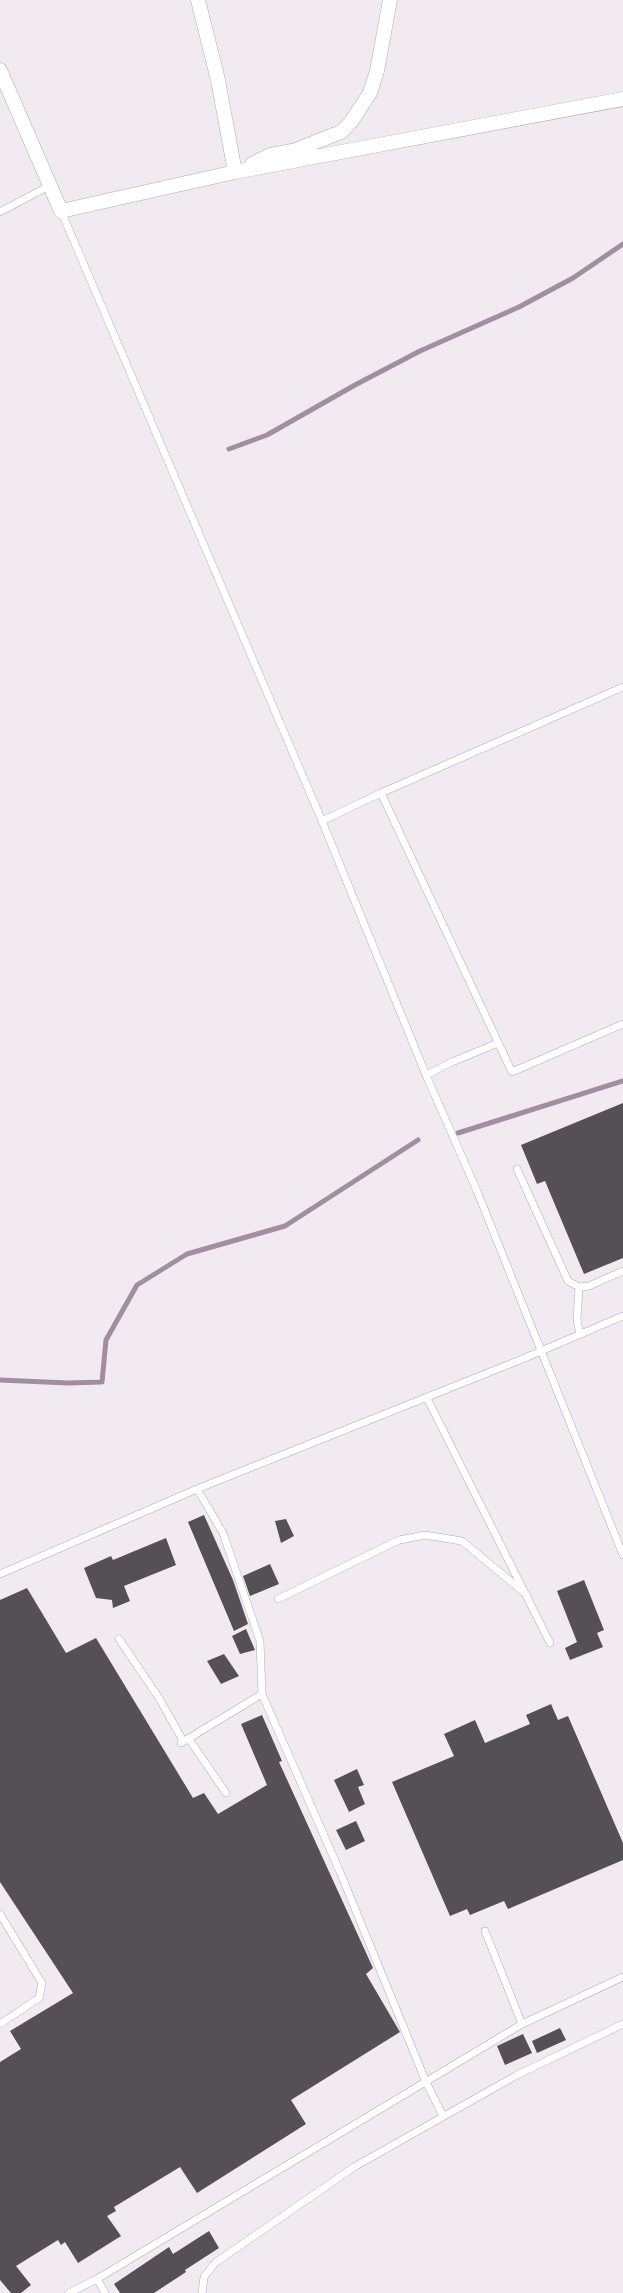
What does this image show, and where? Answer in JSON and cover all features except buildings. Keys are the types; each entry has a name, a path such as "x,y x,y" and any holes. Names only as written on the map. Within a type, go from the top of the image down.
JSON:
{"street":[{"path":"198,0 240,171"},
{"path":"240,171 257,160 296,150 341,132 351,122 370,93 377,71 390,0"},
{"path":"0,70 61,211 240,171 623,99"}],"lane":[{"path":"0,212 49,186"},
{"path":"61,211 322,821 426,1075 477,1191 623,1555"},
{"path":"322,821 623,687"},
{"path":"382,793 512,1072 623,1024"},
{"path":"426,1075 498,1043"},
{"path":"517,1169 568,1281 580,1287 588,1286 623,1272"},
{"path":"580,1287 577,1320 580,1334"},
{"path":"0,1574 197,1489 540,1352 623,1316"},
{"path":"426,1398 550,1643"},
{"path":"197,1489 223,1533 260,1641 262,1694 340,1872 426,2082 444,2116"},
{"path":"278,1599 400,1540 425,1535 462,1541 526,1594"},
{"path":"120,1639 159,1698 181,1737 181,1743 262,1694"},
{"path":"189,1739 226,1793"},
{"path":"0,1914 42,1983 39,1998 0,2024"},
{"path":"485,1931 522,2024"},
{"path":"69,2293 97,2279 522,2024 623,1977"},
{"path":"202,2293 204,2277 215,2263 354,2167 517,2074 623,2024"},
{"path":"97,2279 105,2293"}],"waterway":[{"path":"229,449 267,435 420,351 519,307 573,278 623,244"},
{"path":"458,1133 623,1081"},
{"path":"0,1380 68,1383 102,1382 106,1340 137,1285 187,1254 285,1226 418,1140"}]}
